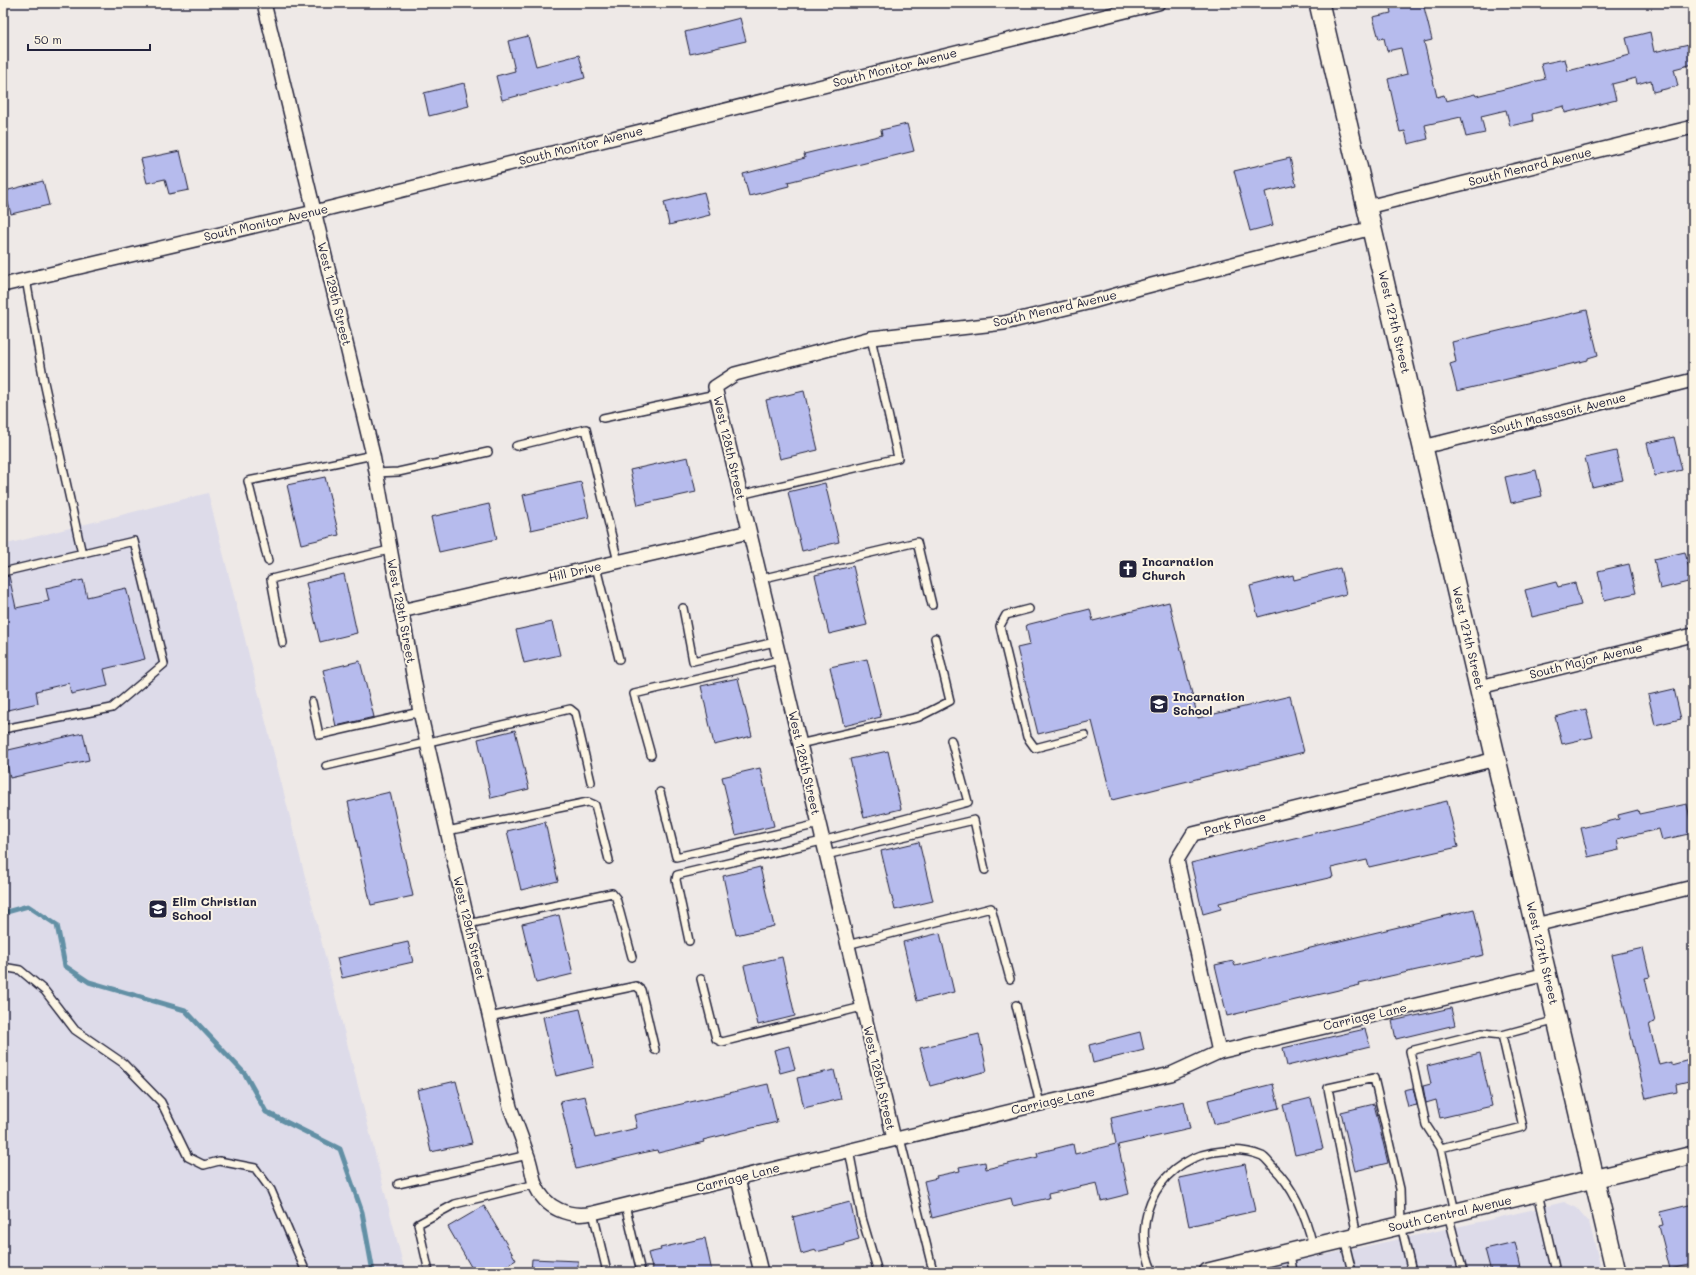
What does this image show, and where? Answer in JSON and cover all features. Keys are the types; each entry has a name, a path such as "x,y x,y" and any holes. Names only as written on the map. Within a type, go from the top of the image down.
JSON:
{"main road":[{"name":"West 127th Street","path":"1319,3 1616,1272"}],"street":[{"name":"West 129th Street","path":"264,3 314,212 339,308 373,455 389,550 420,712 510,1107 528,1155 536,1184 545,1200 557,1209"},
{"name":"South Monitor Avenue","path":"3,285 314,212 1158,3"},
{"name":"South Menard Avenue","path":"1367,207 1693,127"},
{"name":"South Menard Avenue","path":"715,390 736,374 871,338 1004,323 1091,302 1372,228"},
{"name":"South Massasoit Avenue","path":"1423,447 1693,380"},
{"name":"West 128th Street","path":"715,390 847,946 897,1138"},
{"name":"Hill Drive","path":"401,611 749,532"},
{"name":"South Major Avenue","path":"1480,687 1693,635"},
{"name":"Park Place","path":"1219,1052 1178,860 1193,834 1496,759"},
{"path":"1535,925 1693,887"},
{"name":"Carriage Lane","path":"557,1209 569,1214 580,1215 625,1206 897,1138 1171,1074 1219,1052 1547,974"},
{"name":"South Central Avenue","path":"1208,1272 1260,1266 1290,1252 1693,1155"},
{"path":"738,1178 761,1272"}],"lane":[{"path":"26,279 44,382 82,554"},
{"path":"740,495 898,458 871,338"},
{"path":"602,418 715,390"},
{"path":"516,446 586,429 618,562"},
{"path":"375,473 398,472 488,452"},
{"path":"268,561 248,481 373,455"},
{"path":"3,572 134,541 164,664 112,708 3,729"},
{"path":"760,579 917,542 932,605"},
{"path":"283,643 271,579 389,550"},
{"path":"596,567 619,659"},
{"path":"683,608 693,661 775,642"},
{"path":"1029,609 1006,615 1000,626 1027,738 1035,748 1085,735"},
{"path":"799,744 919,717 950,701 935,638"},
{"path":"651,755 634,694 779,660"},
{"path":"312,702 319,735 420,712"},
{"path":"326,766 570,709 576,713 591,782"},
{"path":"689,941 676,880 677,876 822,841 968,802 951,740"},
{"path":"660,792 676,857 819,824"},
{"path":"448,831 588,802 595,805 609,860"},
{"path":"826,855 974,820 985,870"},
{"path":"468,924 612,893 616,898 632,957"},
{"path":"847,946 991,908 1010,979"},
{"path":"3,967 20,970 45,991 75,1030 123,1063 161,1102 188,1157 204,1165 219,1161 255,1168 271,1190 306,1272"},
{"path":"700,979 716,1039 722,1042 862,1007"},
{"path":"490,1017 636,986 641,990 655,1050"},
{"path":"1016,1005 1040,1104"},
{"path":"1463,1272 1451,1213 1441,1148 1426,1125 1410,1051 1482,1033 1502,1035 1557,1020"},
{"path":"1441,1148 1522,1127 1502,1035"},
{"path":"1352,1272 1351,1238 1328,1088 1374,1078 1400,1189 1401,1225 1412,1272"},
{"path":"897,1138 932,1267"},
{"path":"849,1150 862,1218 878,1272"},
{"path":"1152,1272 1147,1259 1143,1232 1149,1205 1162,1181 1183,1162 1208,1152 1236,1150 1262,1156 1282,1177 1297,1198 1308,1226 1313,1247"},
{"path":"398,1184 528,1155"},
{"path":"428,1272 418,1224 455,1204 536,1184"},
{"path":"1538,1192 1556,1272"},
{"path":"625,1206 641,1272"},
{"path":"594,1213 607,1272"},
{"path":"1290,1252 1294,1272"}],"shaded area":[{"name":"Elim Christian School","path":"208,493 405,1272 3,1272 3,545"},
{"path":"1564,1202 1577,1208 1589,1222 1602,1272 1265,1272 1264,1268 1484,1221"}],"building":[{"path":"1389,3 1423,3 1432,40 1424,42 1437,97 1444,95 1446,101 1475,94 1476,96 1545,79 1541,64 1565,59 1568,71 1630,55 1626,38 1650,32 1654,52 1693,43 1693,64 1674,69 1678,86 1653,92 1651,80 1637,84 1636,78 1612,84 1616,100 1565,113 1564,106 1532,114 1533,121 1510,126 1506,110 1481,116 1485,133 1466,137 1461,117 1425,125 1428,139 1408,144 1405,131 1400,132 1388,79 1407,74 1401,48 1387,51 1384,38 1379,39 1373,17 1391,13"},
{"path":"740,18 746,41 690,54 685,32"},
{"path":"528,36 536,66 579,55 585,78 502,100 496,76 515,71 508,41"},
{"path":"464,83 469,106 429,116 424,93"},
{"path":"907,124 914,151 788,182 789,186 749,196 743,174 805,158 804,154 882,135 881,130"},
{"path":"180,151 189,190 169,194 165,179 147,183 141,159"},
{"path":"1290,158 1296,185 1265,192 1273,225 1250,231 1234,171"},
{"path":"43,181 49,205 11,214 5,191"},
{"path":"704,192 710,215 669,225 664,202"},
{"path":"1587,310 1598,355 1588,358 1588,360 1457,391 1450,364 1456,362 1452,342"},
{"path":"804,391 818,450 780,459 766,400"},
{"path":"1674,437 1682,470 1655,476 1647,443"},
{"path":"1616,451 1623,480 1592,487 1585,458"},
{"path":"688,457 696,492 638,505 630,470"},
{"path":"1536,470 1542,496 1511,503 1505,477"},
{"path":"325,477 339,535 301,544 287,485"},
{"path":"581,482 589,517 531,530 523,495"},
{"path":"825,483 839,542 802,551 788,492"},
{"path":"489,504 497,539 439,552 431,517"},
{"path":"1685,552 1692,581 1660,589 1654,559"},
{"path":"1629,564 1636,593 1604,600 1598,571"},
{"path":"853,566 867,625 829,634 815,575"},
{"path":"1340,568 1346,594 1258,617 1250,586 1293,575 1294,580"},
{"path":"344,574 357,633 320,642 306,583"},
{"path":"9,576 16,608 49,601 46,588 83,580 87,597 126,588 145,659 104,669 108,686 71,694 69,683 36,691 38,703 3,711 3,577"},
{"path":"1556,582 1558,587 1575,583 1581,605 1532,617 1525,590"},
{"path":"1169,602 1198,718 1290,696 1304,752 1112,800 1092,721 1038,734 1017,648 1030,645 1026,625 1090,609 1093,621"},
{"path":"552,622 560,655 524,663 516,630"},
{"path":"867,659 881,717 844,726 830,667"},
{"path":"360,661 374,717 336,726 323,670"},
{"path":"738,678 752,736 714,745 701,686"},
{"path":"1674,689 1681,719 1655,725 1648,695"},
{"path":"1586,709 1593,737 1562,744 1555,717"},
{"path":"515,730 529,789 491,798 478,739"},
{"path":"83,733 89,760 10,778 4,751"},
{"path":"888,751 901,809 864,818 850,759"},
{"path":"760,768 774,826 736,835 722,777"},
{"path":"390,792 413,896 371,905 348,802"},
{"path":"1447,801 1458,847 1369,867 1367,860 1331,868 1333,877 1219,903 1221,909 1203,914 1191,863"},
{"path":"1687,804 1693,833 1662,840 1659,829 1617,839 1619,850 1588,857 1581,828 1619,819 1618,815 1638,810 1639,814"},
{"path":"545,822 558,881 521,890 507,831"},
{"path":"919,842 933,901 895,910 881,851"},
{"path":"760,867 774,926 736,935 723,876"},
{"path":"1474,909 1484,955 1359,983 1360,985 1227,1016 1215,965 1233,961 1235,966"},
{"path":"559,915 573,974 536,983 522,924"},
{"path":"940,933 954,992 917,1001 903,942"},
{"path":"408,942 413,962 342,978 337,958"},
{"path":"1643,948 1650,977 1645,978 1655,1022 1649,1024 1659,1065 1671,1062 1671,1065 1693,1059 1693,1080 1676,1084 1677,1092 1646,1099 1612,955"},
{"path":"782,957 795,1016 758,1025 744,966"},
{"path":"1451,1008 1455,1025 1396,1039 1392,1021"},
{"path":"580,1009 594,1067 556,1076 543,1017"},
{"path":"1365,1029 1370,1046 1287,1066 1283,1048"},
{"path":"1140,1032 1144,1050 1093,1063 1089,1045"},
{"path":"979,1034 987,1071 930,1086 920,1048"},
{"path":"789,1046 795,1069 780,1073 774,1050"},
{"path":"1480,1053 1492,1106 1440,1118 1436,1100 1426,1103 1423,1086 1431,1084 1427,1066"},
{"path":"834,1070 841,1099 804,1108 797,1078"},
{"path":"456,1081 472,1143 431,1152 417,1090"},
{"path":"768,1084 777,1122 703,1140 704,1142 658,1153 657,1150 576,1169 560,1101 585,1096 595,1138 637,1128 634,1115"},
{"path":"1273,1084 1279,1108 1214,1124 1208,1100"},
{"path":"1413,1088 1417,1105 1408,1107 1404,1090"},
{"path":"1311,1098 1323,1149 1295,1155 1283,1105"},
{"path":"1184,1101 1190,1129 1118,1145 1129,1194 1101,1201 1097,1183 1048,1194 1049,1198 1013,1206 1011,1198 932,1218 924,1181 937,1178 936,1176 960,1171 959,1167 985,1162 986,1169 1038,1157 1037,1153 1073,1144 1075,1154 1116,1144 1111,1118"},
{"path":"1374,1104 1388,1163 1355,1171 1341,1112"},
{"path":"1245,1164 1255,1211 1189,1226 1179,1178"},
{"path":"850,1202 859,1239 845,1243 845,1245 801,1254 793,1217"},
{"path":"1693,1204 1693,1264 1670,1269 1659,1226 1663,1225 1660,1212"},
{"path":"484,1206 516,1260 496,1272 474,1272 448,1227"},
{"path":"705,1238 712,1272 653,1272 648,1253 661,1250 660,1248"},
{"path":"1515,1242 1522,1272 1491,1272 1485,1249"},
{"path":"532,1259 578,1261 578,1272 531,1272"}],"waterway":[{"path":"3,913 28,906 57,925 65,966 89,982 185,1010 245,1074 266,1112 340,1149 362,1212 373,1272"}],"place":[{"name":"Incarnation Church","path":"1128,569"},
{"name":"Incarnation School","path":"1159,704"},
{"name":"Elim Christian School","path":"158,909"}]}
